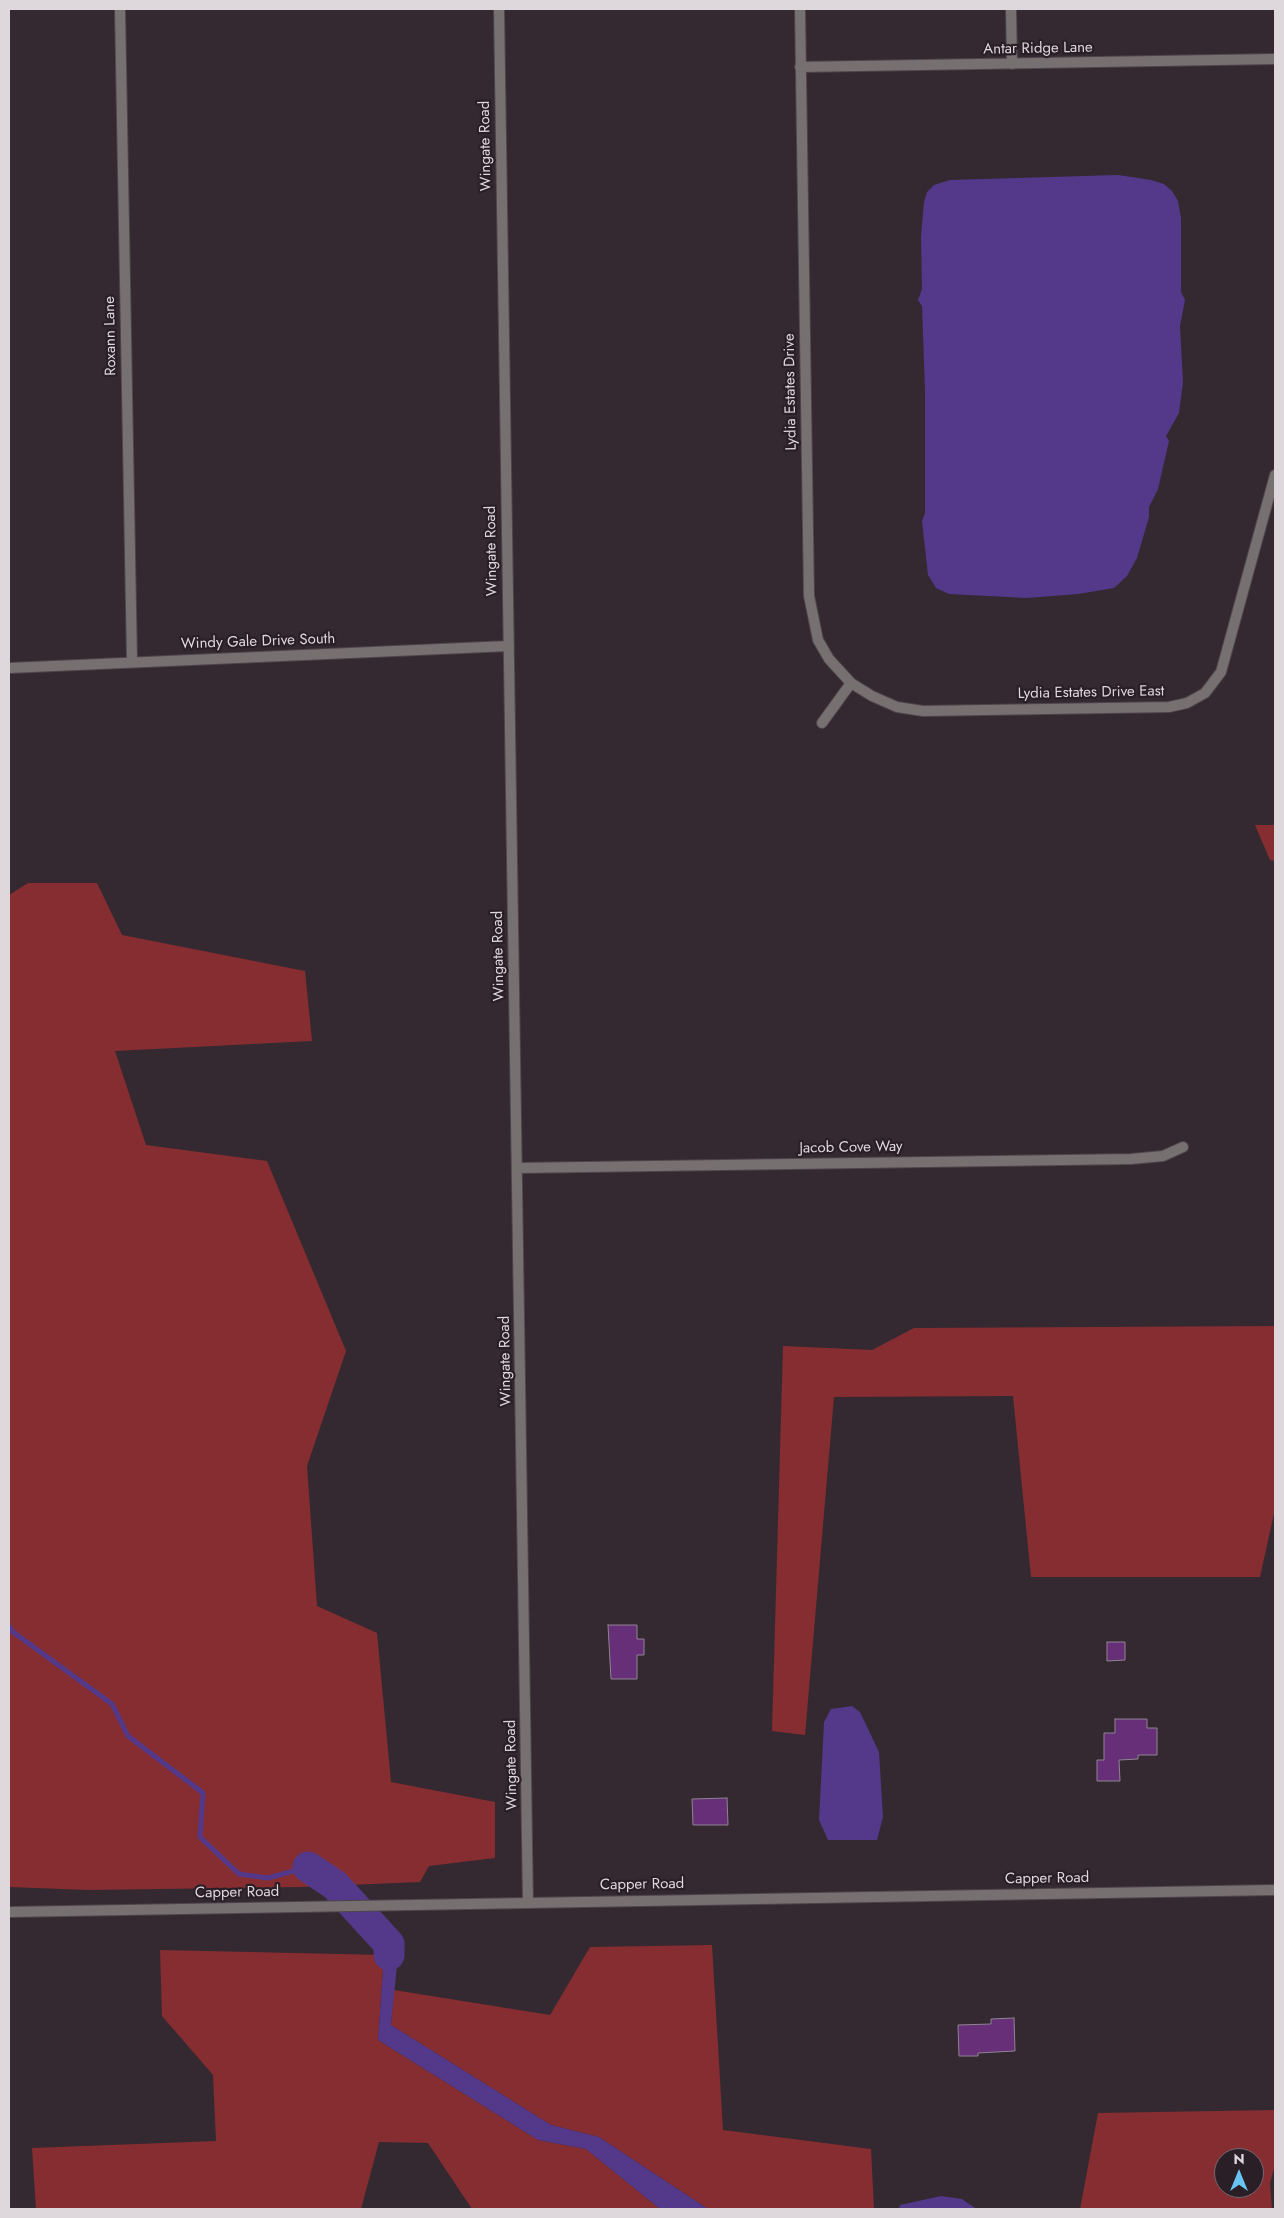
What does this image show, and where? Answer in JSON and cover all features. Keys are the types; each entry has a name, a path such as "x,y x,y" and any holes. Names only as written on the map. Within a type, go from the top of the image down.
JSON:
{"street":[{"name":"Roxann Lane","path":"120,9 132,662"},
{"name":"Wingate Road","path":"499,9 528,1902"},
{"name":"Lydia Estates Drive","path":"800,9 809,596 818,640 829,659 851,683 872,696 897,707 923,711"},
{"path":"1011,9 1012,64"},
{"name":"Antar Ridge Lane","path":"800,67 1275,60"},
{"name":"Lydia Estates Drive East","path":"923,711 1169,707 1186,703 1205,693 1221,672 1231,642 1275,474"},
{"name":"Windy Gale Drive South","path":"9,668 509,646"},
{"path":"822,723 851,683"},
{"name":"Jacob Cove Way","path":"518,1168 1131,1159 1163,1156 1183,1147"},
{"name":"Capper Road","path":"9,1912 1275,1890"}],"shaded area":[{"path":"1118,175 1164,184 1172,191 1178,201 1181,218 1181,292 1185,300 1180,326 1183,382 1179,413 1166,436 1169,441 1158,489 1149,507 1149,517 1137,558 1127,576 1114,588 1078,594 1027,598 949,594 936,588 928,575 922,521 925,513 925,390 922,306 918,300 922,289 921,237 924,202 927,192 934,185 950,180"},
{"path":"1255,825 1275,825 1275,861 1270,860"},
{"path":"28,883 97,883 122,935 305,971 312,1041 115,1051 146,1145 267,1161 346,1351 307,1466 317,1606 377,1633 391,1782 495,1802 495,1858 429,1866 420,1882 301,1887 89,1890 9,1887 9,895"},
{"path":"1275,1326 1275,1509 1260,1577 1031,1577 1013,1396 834,1397 805,1735 772,1731 783,1346 872,1350 914,1328"},
{"path":"852,1706 860,1712 879,1752 883,1817 877,1840 828,1840 819,1820 824,1722 831,1709"},
{"path":"365,1920 384,1920 399,1945 391,2025 551,2125 599,2137 708,2209 660,2209 586,2149 538,2140 378,2040 384,1955"},
{"path":"712,1945 723,2130 871,2149 874,2209 708,2209 599,2137 551,2125 391,2025 394,1990 550,2015 590,1947"},
{"path":"160,1950 384,1955 378,2040 538,2140 586,2149 660,2209 472,2209 428,2143 379,2142 361,2209 36,2209 32,2148 216,2141 213,2075 162,2016"},
{"path":"1275,2110 1275,2165 1270,2183 1272,2209 1080,2209 1098,2113"},
{"path":"941,2196 962,2199 975,2208 991,2209 899,2209 900,2205"}],"building":[{"path":"608,1625 637,1625 637,1639 644,1639 644,1655 637,1655 637,1679 611,1679"},
{"path":"1107,1642 1125,1642 1125,1660 1107,1661"},
{"path":"1115,1719 1147,1719 1147,1728 1157,1728 1157,1755 1138,1755 1138,1759 1119,1760 1120,1781 1097,1781 1097,1760 1104,1760 1104,1733 1115,1733"},
{"path":"727,1798 728,1825 693,1825 692,1799"},
{"path":"1014,2018 1015,2051 978,2053 978,2056 959,2056 958,2025 991,2024 991,2019"}],"waterway":[{"path":"9,1626 13,1632 112,1704 128,1736 203,1793 200,1837 239,1874 268,1878 308,1867"},
{"path":"308,1867 335,1885 389,1944 389,1955"}]}
